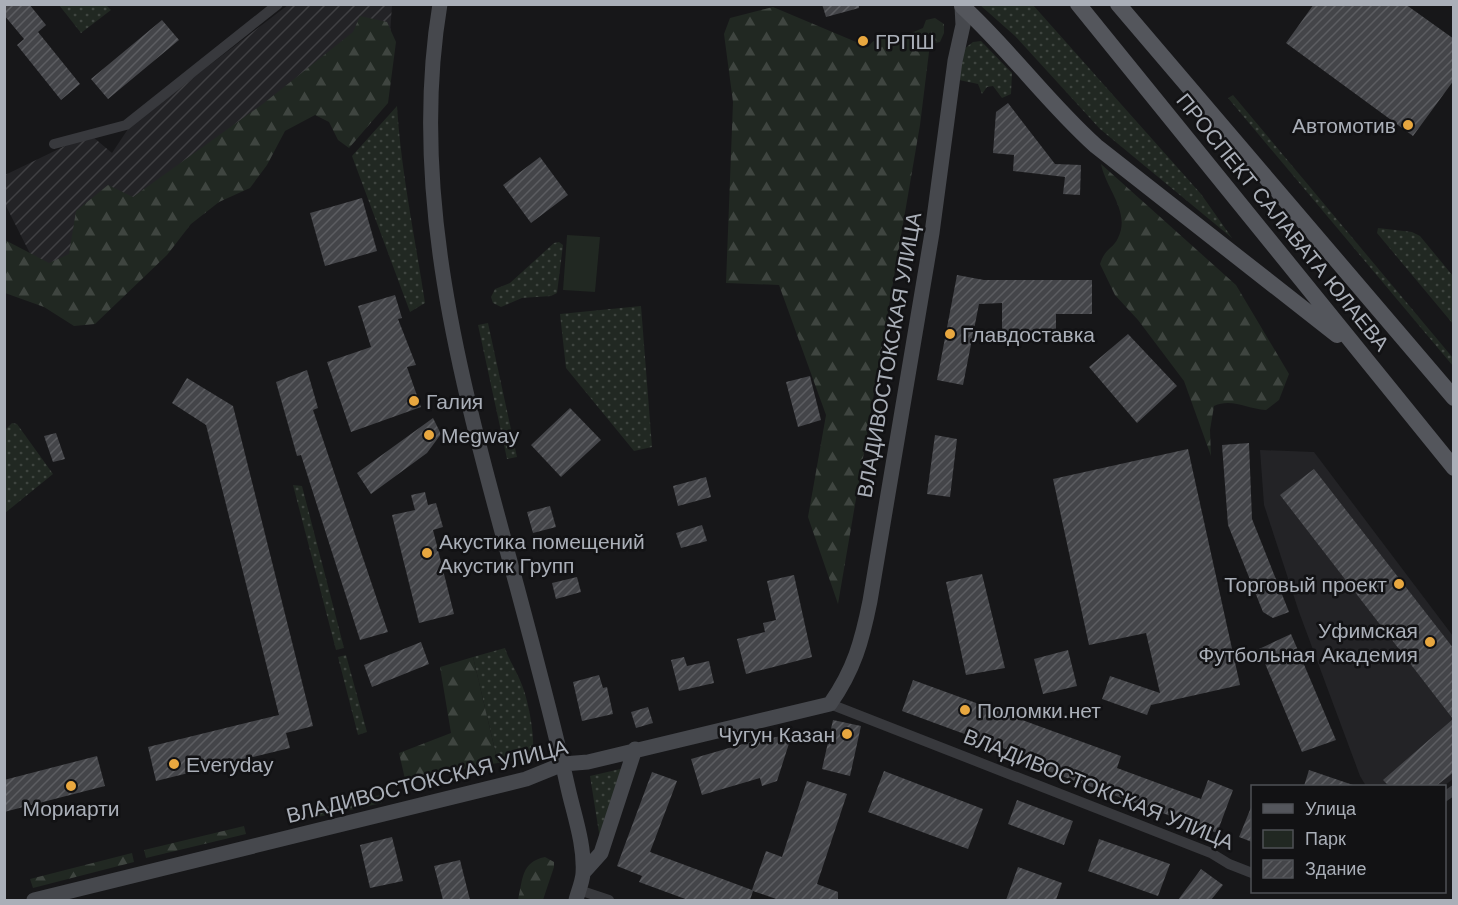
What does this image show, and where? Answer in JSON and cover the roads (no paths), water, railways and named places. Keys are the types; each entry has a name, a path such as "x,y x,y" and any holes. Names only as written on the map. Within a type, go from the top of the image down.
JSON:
{"main road":[{"name":"ПРОСПЕКТ САЛАВАТА ЮЛАЕВА","path":"1078,4 1454,468"},
{"name":"ПРОСПЕКТ САЛАВАТА ЮЛАЕВА","path":"1118,4 1454,398"},
{"path":"962,6 995,37 1073,126 1364,356"}],"street":[{"path":"54,144 126,125 278,4"},
{"path":"441,4 433,47 432,196 448,308 483,462 563,764 581,844 583,873 577,895 609,900"},
{"name":"ВЛАДИВОСТОКСКАЯ УЛИЦА","path":"830,704 847,680 860,647 870,601 932,233 963,25 962,6"},
{"path":"959,42 970,33 983,32 995,37"},
{"name":"ВЛАДИВОСТОКСКАЯ УЛИЦА","path":"34,900 526,779 563,764 588,762 830,704 1211,853 1229,864 1251,873"},
{"path":"583,873 601,853 635,749"}],"place":[{"name":"ГРПШ","path":"863,41"},
{"name":"Автомотив","path":"1408,125"},
{"name":"Главдоставка","path":"950,334"},
{"name":"Галия","path":"414,401"},
{"name":"Megway","path":"429,435"},
{"name":"Акустика помещений Акустик Групп","path":"427,553"},
{"name":"Торговый проект","path":"1399,584"},
{"name":"Уфимская Футбольная Академия","path":"1430,642"},
{"name":"Поломки.нет","path":"965,710"},
{"name":"Чугун Казан","path":"847,734"},
{"name":"Everyday","path":"174,764"},
{"name":"Мориарти","path":"71,786"}]}
